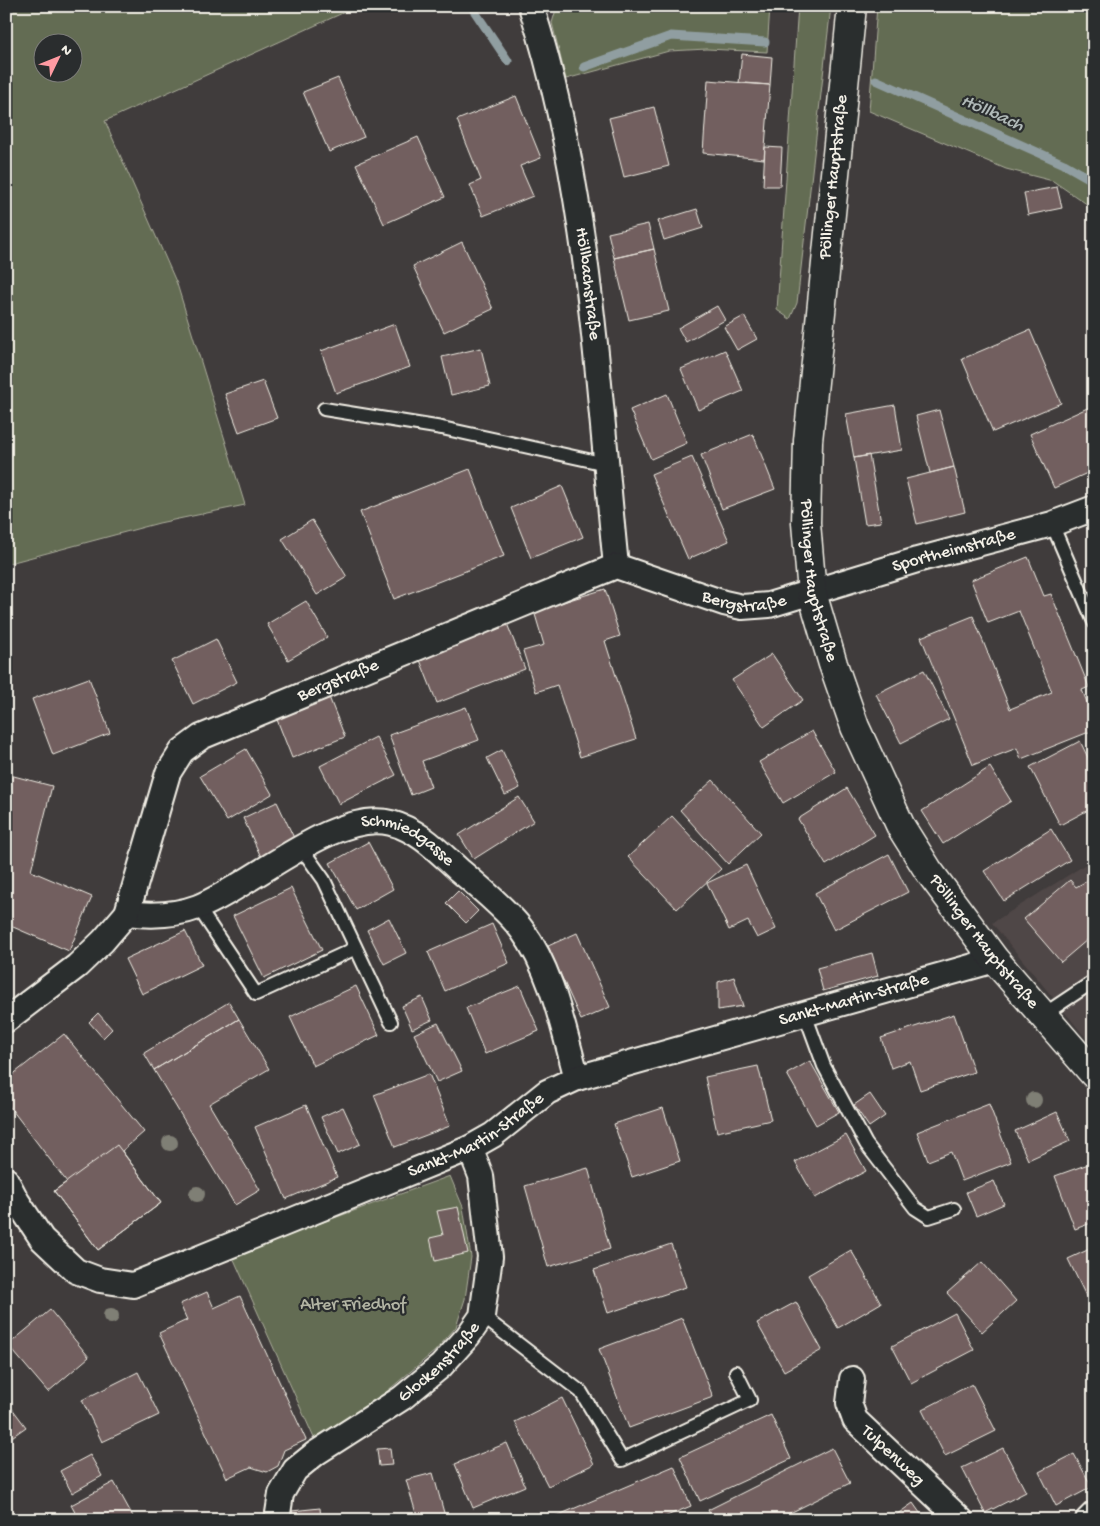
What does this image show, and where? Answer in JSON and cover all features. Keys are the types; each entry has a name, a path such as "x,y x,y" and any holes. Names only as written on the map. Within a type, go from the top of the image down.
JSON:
{"street":[{"name":"Höllbachstraße","path":"531,6 555,91 574,191 593,314 616,566"},
{"name":"Pöllinger Hauptstraße","path":"852,6 808,441 806,523 812,593 833,664 855,727 879,783 901,826 928,870 995,960 1094,1074"},
{"name":"Sportheimstraße","path":"812,593 917,560 1052,524 1094,508"},
{"name":"Bergstraße","path":"6,1020 77,966 103,941 127,913 168,773 182,751 201,737 616,566 742,607 769,605 812,593"},
{"name":"Schmiedgasse","path":"127,913 153,916 198,907 302,848 357,822 378,820 409,829 428,842 515,922 526,936 543,966 577,1078"},
{"name":"Sankt-Martin-Straße","path":"6,1180 29,1220 61,1259 76,1271 100,1280 133,1285 470,1148 492,1135 547,1092 577,1078 995,960"},
{"name":"Glockenstraße","path":"277,1520 281,1494 295,1470 316,1453 402,1398 441,1366 468,1336 482,1316 490,1257 481,1176 470,1148"},
{"name":"Tulpenweg","path":"852,1379 849,1403 855,1420 961,1520"},
{"path":"1088,1520 1094,1514"}],"lane":[{"path":"324,409 442,428 606,464"},
{"path":"1052,524 1094,622"},
{"path":"302,848 324,880 391,1022"},
{"path":"198,907 256,994 356,948"},
{"path":"1043,1015 1094,981"},
{"path":"805,1014 824,1066 866,1144 915,1208 928,1217 954,1209"},
{"path":"482,1316 581,1392 622,1460 750,1400 736,1372"}],"shaded area":[{"path":"1094,859 1094,1048 992,923"}],"green space":[{"path":"6,6 358,6 105,121 177,284 245,505 159,523 6,564"},
{"path":"557,6 770,6 767,52 707,49 669,51 566,79 552,23"},
{"path":"798,6 831,6 797,303 790,319 777,310"},
{"path":"877,6 1094,6 1094,209 1053,181 1006,169 869,111"},
{"name":"Alter Friedhof","path":"450,1176 463,1207 471,1257 465,1299 456,1327 435,1351 373,1403 314,1438 232,1255"}],"building":[{"path":"742,54 772,57 770,85 739,83"},
{"path":"338,78 364,137 329,152 303,92"},
{"path":"708,80 770,85 764,159 703,153"},
{"path":"516,96 541,158 520,166 533,196 483,216 470,185 481,180 457,120"},
{"path":"654,107 669,166 624,177 609,118"},
{"path":"418,137 445,197 384,224 356,164"},
{"path":"765,147 782,148 780,186 763,186"},
{"path":"1057,187 1062,208 1028,215 1024,193"},
{"path":"697,209 703,228 664,240 658,221"},
{"path":"648,224 654,249 614,258 608,233"},
{"path":"462,242 493,309 444,332 413,266"},
{"path":"654,249 669,311 629,320 614,258"},
{"path":"717,306 725,320 686,342 678,328"},
{"path":"744,316 757,339 737,350 724,327"},
{"path":"395,324 410,367 336,393 321,351"},
{"path":"1030,330 1061,403 993,432 962,359"},
{"path":"481,348 490,386 451,395 442,357"},
{"path":"725,350 743,391 698,410 681,369"},
{"path":"263,381 277,418 239,432 225,394"},
{"path":"667,394 687,443 651,459 630,410"},
{"path":"895,405 902,450 854,458 846,414"},
{"path":"1094,405 1094,470 1054,488 1030,434"},
{"path":"939,410 954,467 930,473 916,416"},
{"path":"753,434 775,489 722,509 701,455"},
{"path":"869,455 881,522 865,524 854,458"},
{"path":"692,457 729,541 688,559 651,474"},
{"path":"954,467 965,512 917,524 906,479"},
{"path":"470,469 504,556 394,599 360,512"},
{"path":"562,486 583,537 531,558 511,508"},
{"path":"312,520 347,577 317,595 282,539"},
{"path":"1028,557 1044,596 1051,594 1089,687 1082,690 1094,719 1094,730 1021,759 1017,748 973,765 921,637 973,616 1010,709 1052,692 1019,611 988,623 971,580"},
{"path":"605,589 620,636 605,641 636,739 580,757 557,685 536,692 523,651 544,645 534,611"},
{"path":"306,601 327,637 288,660 267,624"},
{"path":"506,621 525,669 437,703 418,655"},
{"path":"216,639 237,682 193,704 172,661"},
{"path":"772,654 803,700 764,727 732,680"},
{"path":"924,670 949,719 901,743 876,694"},
{"path":"89,678 110,733 53,755 32,699"},
{"path":"329,697 345,737 292,758 276,717"},
{"path":"466,707 479,740 422,761 431,787 411,795 389,735"},
{"path":"812,731 836,772 783,803 759,762"},
{"path":"376,737 396,775 339,804 320,766"},
{"path":"1080,741 1094,770 1094,807 1060,825 1030,767"},
{"path":"246,749 272,794 227,821 200,776"},
{"path":"502,750 520,788 505,795 487,758"},
{"path":"990,767 1011,801 943,844 922,811"},
{"path":"6,774 52,786 31,871 92,897 69,951 6,924"},
{"path":"713,780 761,833 728,864 680,810"},
{"path":"847,788 875,835 826,865 798,819"},
{"path":"519,797 534,821 474,859 459,835"},
{"path":"277,802 295,840 261,857 243,818"},
{"path":"672,816 721,869 677,909 628,857"},
{"path":"1051,829 1070,860 1004,901 984,871"},
{"path":"368,842 393,889 356,910 330,863"},
{"path":"889,854 908,892 834,930 815,893"},
{"path":"746,865 776,929 757,938 748,921 729,930 707,883"},
{"path":"1094,877 1094,934 1061,962 1024,919 1070,880 1076,887"},
{"path":"291,888 322,950 264,978 233,916"},
{"path":"458,891 478,911 466,923 446,903"},
{"path":"389,918 406,953 384,964 367,930"},
{"path":"492,924 509,963 445,991 428,952"},
{"path":"185,931 202,965 142,994 125,959"},
{"path":"577,933 610,1007 581,1020 548,946"},
{"path":"872,953 878,976 823,991 817,968"},
{"path":"734,977 743,1006 718,1010 718,982"},
{"path":"356,986 379,1035 313,1066 290,1017"},
{"path":"520,986 539,1031 485,1054 466,1008"},
{"path":"422,997 432,1020 412,1029 402,1006"},
{"path":"229,1002 239,1019 154,1070 144,1053"},
{"path":"98,1013 112,1029 103,1038 89,1022"},
{"path":"954,1014 974,1072 920,1090 910,1061 891,1068 881,1038"},
{"path":"239,1019 269,1069 209,1104 260,1190 235,1205 154,1070"},
{"path":"438,1023 462,1071 437,1082 414,1034"},
{"path":"64,1034 144,1132 122,1151 161,1203 98,1250 54,1191 67,1182 6,1102 6,1080"},
{"path":"810,1061 839,1112 816,1125 787,1074"},
{"path":"758,1066 771,1120 717,1132 705,1077"},
{"path":"429,1074 450,1126 395,1147 374,1095"},
{"path":"870,1094 885,1116 869,1127 854,1105"},
{"path":"989,1104 1011,1162 962,1181 951,1152 928,1161 917,1132"},
{"path":"306,1105 337,1177 286,1199 255,1127"},
{"path":"343,1107 360,1144 338,1154 321,1117"},
{"path":"663,1108 680,1161 632,1177 614,1124"},
{"path":"1057,1112 1070,1141 1028,1160 1015,1131"},
{"path":"846,1135 866,1171 815,1198 795,1162"},
{"path":"117,1145 161,1203 98,1250 54,1191"},
{"path":"1094,1162 1094,1222 1075,1229 1055,1176"},
{"path":"588,1168 610,1249 548,1267 525,1186"},
{"path":"994,1181 1004,1204 976,1216 966,1192"},
{"path":"458,1207 468,1253 435,1261 430,1238 443,1235 437,1211"},
{"path":"671,1244 686,1287 608,1313 594,1270"},
{"path":"1094,1247 1094,1292 1086,1296 1068,1259"},
{"path":"851,1250 881,1303 838,1328 808,1275"},
{"path":"982,1262 1016,1301 982,1332 947,1293"},
{"path":"207,1292 214,1308 240,1296 306,1440 284,1450 278,1466 267,1472 251,1467 227,1478 159,1333 187,1320 180,1304"},
{"path":"796,1302 822,1350 784,1371 757,1323"},
{"path":"50,1310 89,1357 48,1392 8,1345"},
{"path":"955,1313 974,1350 911,1383 892,1346"},
{"path":"682,1318 713,1397 629,1428 599,1349"},
{"path":"138,1372 159,1415 102,1442 82,1400"},
{"path":"972,1384 996,1431 945,1456 922,1410"},
{"path":"562,1398 594,1464 548,1486 515,1422"},
{"path":"8,1403 26,1427 6,1441 6,1404"},
{"path":"771,1415 791,1459 700,1501 680,1457"},
{"path":"507,1443 525,1486 473,1508 455,1464"},
{"path":"390,1448 392,1465 379,1466 377,1449"},
{"path":"832,1448 850,1483 776,1520 713,1520 708,1510"},
{"path":"1003,1448 1026,1492 985,1513 962,1468"},
{"path":"1074,1454 1092,1487 1056,1506 1039,1472"},
{"path":"90,1455 102,1476 72,1493 60,1471"},
{"path":"674,1466 691,1506 657,1520 547,1520"},
{"path":"433,1473 446,1520 418,1520 406,1480"},
{"path":"114,1482 135,1520 79,1520 71,1505"},
{"path":"913,1503 925,1520 889,1520"},
{"path":"320,1508 321,1520 293,1520 292,1511"}],"waterway":[{"name":"Höllbach","path":"471,6 508,61"},
{"name":"Höllbach","path":"584,67 671,36 765,42"},
{"name":"Höllbach","path":"876,80 1064,164 1094,181"}]}
